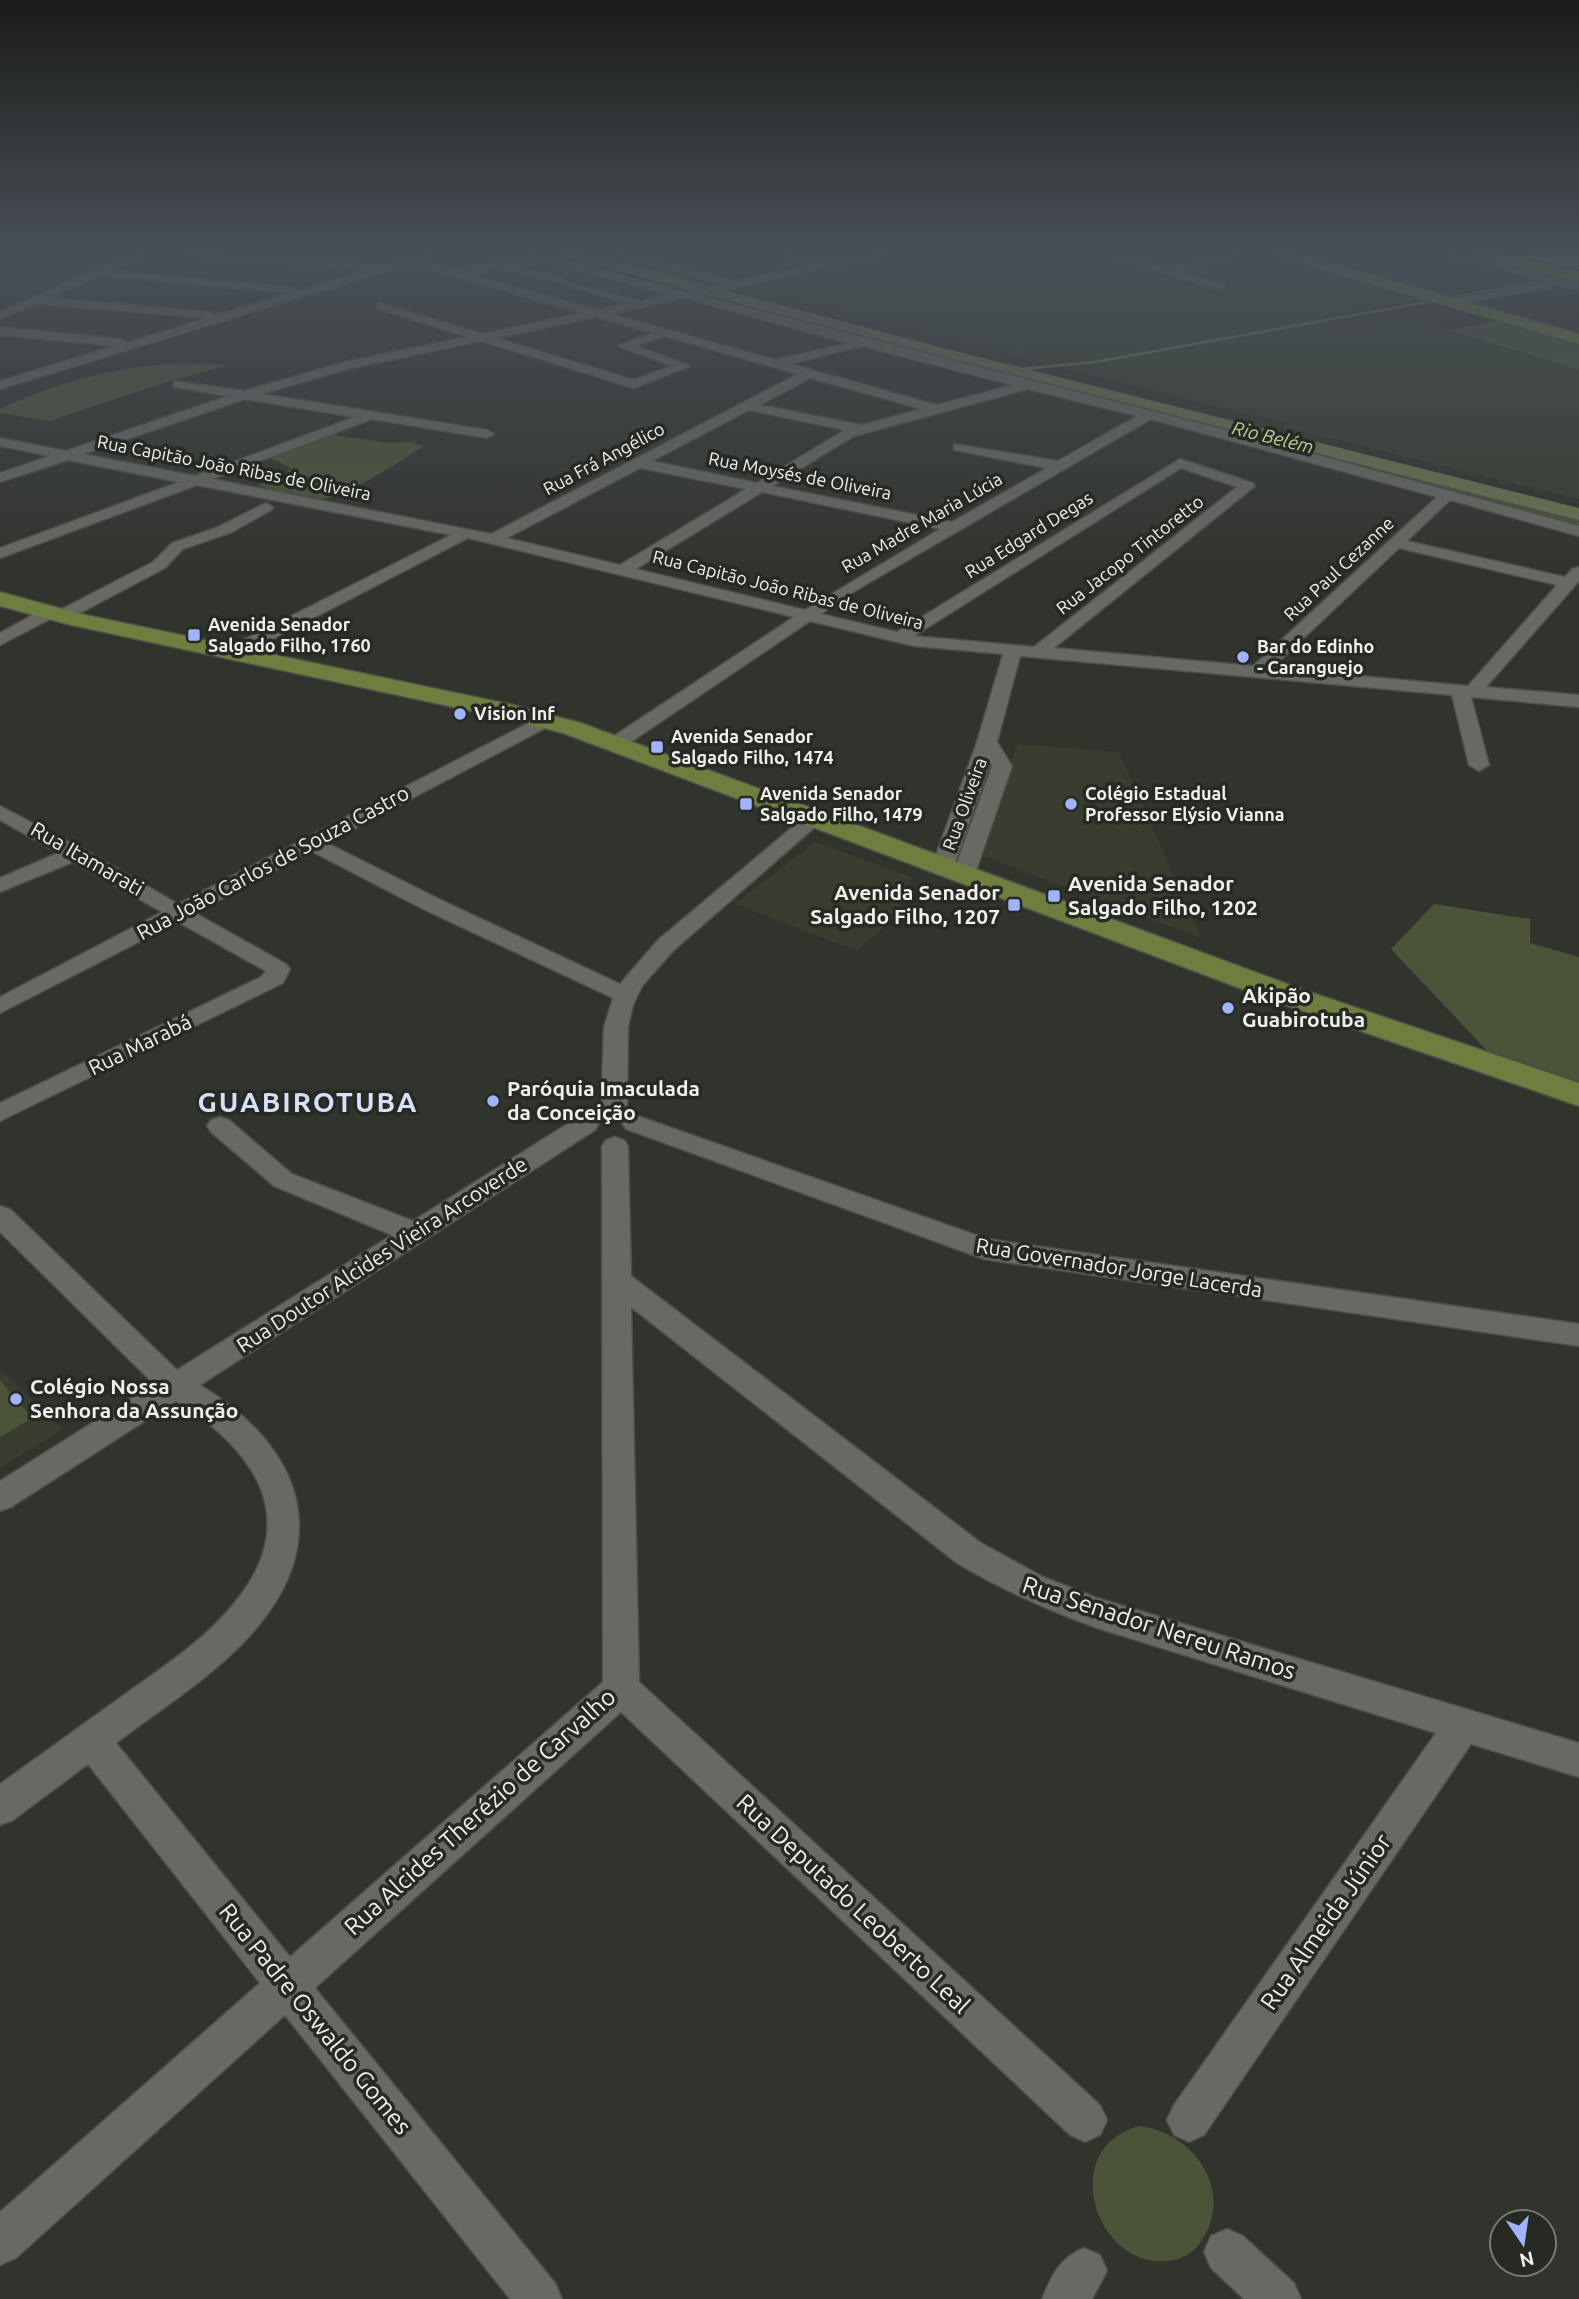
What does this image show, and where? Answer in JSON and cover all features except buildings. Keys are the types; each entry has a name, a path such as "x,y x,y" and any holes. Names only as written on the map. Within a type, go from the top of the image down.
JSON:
{"main road":[{"path":"0,599 55,615 546,720 1290,996 1579,1094"}],"street":[{"path":"0,385 87,358"},
{"path":"0,478 243,395 380,358"},
{"path":"553,358 634,384 684,366 661,358"},
{"path":"751,358 935,410"},
{"path":"775,365 802,358"},
{"path":"924,358 1225,434 1579,531"},
{"name":"Rua Frá Angélico","path":"493,539 808,374"},
{"path":"179,384 487,434"},
{"path":"623,570 854,431 1029,385"},
{"path":"747,406 881,440"},
{"path":"0,553 372,415"},
{"name":"Rua Madre Maria Lúcia","path":"615,744 847,589 1149,415"},
{"path":"1211,443 1225,434"},
{"name":"Rua Capitão João Ribas de Oliveira","path":"0,442 467,533 899,638 1012,652 1579,701"},
{"path":"959,447 1060,467"},
{"name":"Rua Moysés de Oliveira","path":"639,463 954,527"},
{"name":"Rua Jacopo Tintoretto","path":"1036,654 1248,486 1180,463"},
{"name":"Rua Edgard Degas","path":"899,638 1180,463"},
{"name":"Rua Paul Cezanne","path":"1256,673 1448,494"},
{"path":"0,640 159,565 165,554 197,537 221,531 266,507"},
{"path":"232,653 467,533"},
{"path":"1396,543 1574,577"},
{"path":"1479,765 1466,691 1574,577"},
{"name":"Rua Oliveira","path":"954,870 1002,766 987,742 1012,652"},
{"name":"Rua João Carlos de Souza Castro","path":"0,1006 546,720"},
{"name":"Rua Itamarati","path":"0,812 275,966 277,974"},
{"name":"Rua Alcides Therézio de Carvalho","path":"0,2242 621,1689 617,1281 621,1128 616,1027 625,995 646,964 814,818"},
{"path":"311,844 433,905 625,995"},
{"path":"0,886 76,853"},
{"name":"Rua Marabá","path":"0,1113 269,982 277,974"},
{"path":"586,1124 595,1117 621,1128"},
{"name":"Rua Doutor Alcides Vieira Arcoverde","path":"0,1498 586,1124"},
{"path":"220,1126 283,1180 415,1233"},
{"name":"Rua Governador Jorge Lacerda","path":"621,1128 984,1250 1579,1335"},
{"path":"0,1216 175,1386 205,1402 256,1450 271,1470 280,1490 284,1512 283,1538 268,1583 229,1632 202,1657 0,1807"},
{"name":"Rua Senador Nereu Ramos","path":"617,1281 969,1553 1001,1574 1119,1620 1579,1760"},
{"name":"Rua Deputado Leoberto Leal","path":"621,1689 1085,2120"},
{"name":"Rua Almeida Júnior","path":"1189,2120 1463,1725"},
{"name":"Rua Padre Oswaldo Gomes","path":"91,1740 539,2299"},
{"path":"1227,2252 1278,2299"}],"shaded area":[{"path":"1024,358 1543,358 1579,370 1579,499 1279,426 1290,423"},
{"name":"Colégio Estadual Professor Elýsio Vianna","path":"1017,744 1119,752 1201,938 983,856"},
{"path":"815,842 912,877 895,917 857,951 735,904"},
{"name":"Colégio Nossa Senhora da Assunção","path":"0,1369 63,1429 0,1468"}],"green space":[{"path":"1541,358 1579,358 1579,370"},
{"path":"182,363 228,365 160,384 50,421 0,413 0,409 22,399 66,383 135,368"},
{"path":"333,435 389,443 411,442 424,446 374,477 332,497 305,498 257,485 283,477 291,468 270,458"},
{"path":"1377,466 1579,517 1579,528 1369,469"},
{"path":"1434,904 1530,919 1530,943 1579,957 1579,1082 1491,1055 1391,949"},
{"path":"0,1380 32,1418 0,1437"},
{"path":"1139,2126 1159,2131 1192,2152 1204,2168 1211,2186 1214,2204 1210,2224 1198,2246 1178,2259 1147,2260 1125,2249 1107,2231 1096,2208 1093,2183 1098,2159 1113,2139"}],"waterway":[{"name":"Rio Belém","path":"962,358 1579,514"},
{"path":"1012,370 1116,358"}],"place":[{"name":"Avenida Senador Salgado Filho, 1760","path":"194,635"},
{"name":"Bar do Edinho - Caranguejo","path":"1243,657"},
{"name":"Vision Inf","path":"460,714"},
{"name":"Avenida Senador Salgado Filho, 1474","path":"657,747"},
{"name":"Avenida Senador Salgado Filho, 1479","path":"746,804"},
{"name":"Colégio Estadual Professor Elýsio Vianna","path":"1071,804"},
{"name":"Avenida Senador Salgado Filho, 1202","path":"1054,896"},
{"name":"Avenida Senador Salgado Filho, 1207","path":"1014,905"},
{"name":"Akipão Guabirotuba","path":"1228,1008"},
{"name":"Paróquia Imaculada da Conceição","path":"493,1101"},
{"name":"Colégio Nossa Senhora da Assunção","path":"16,1399"}],"district":[{"name":"GUABIROTUBA","path":"308,1102"}]}
